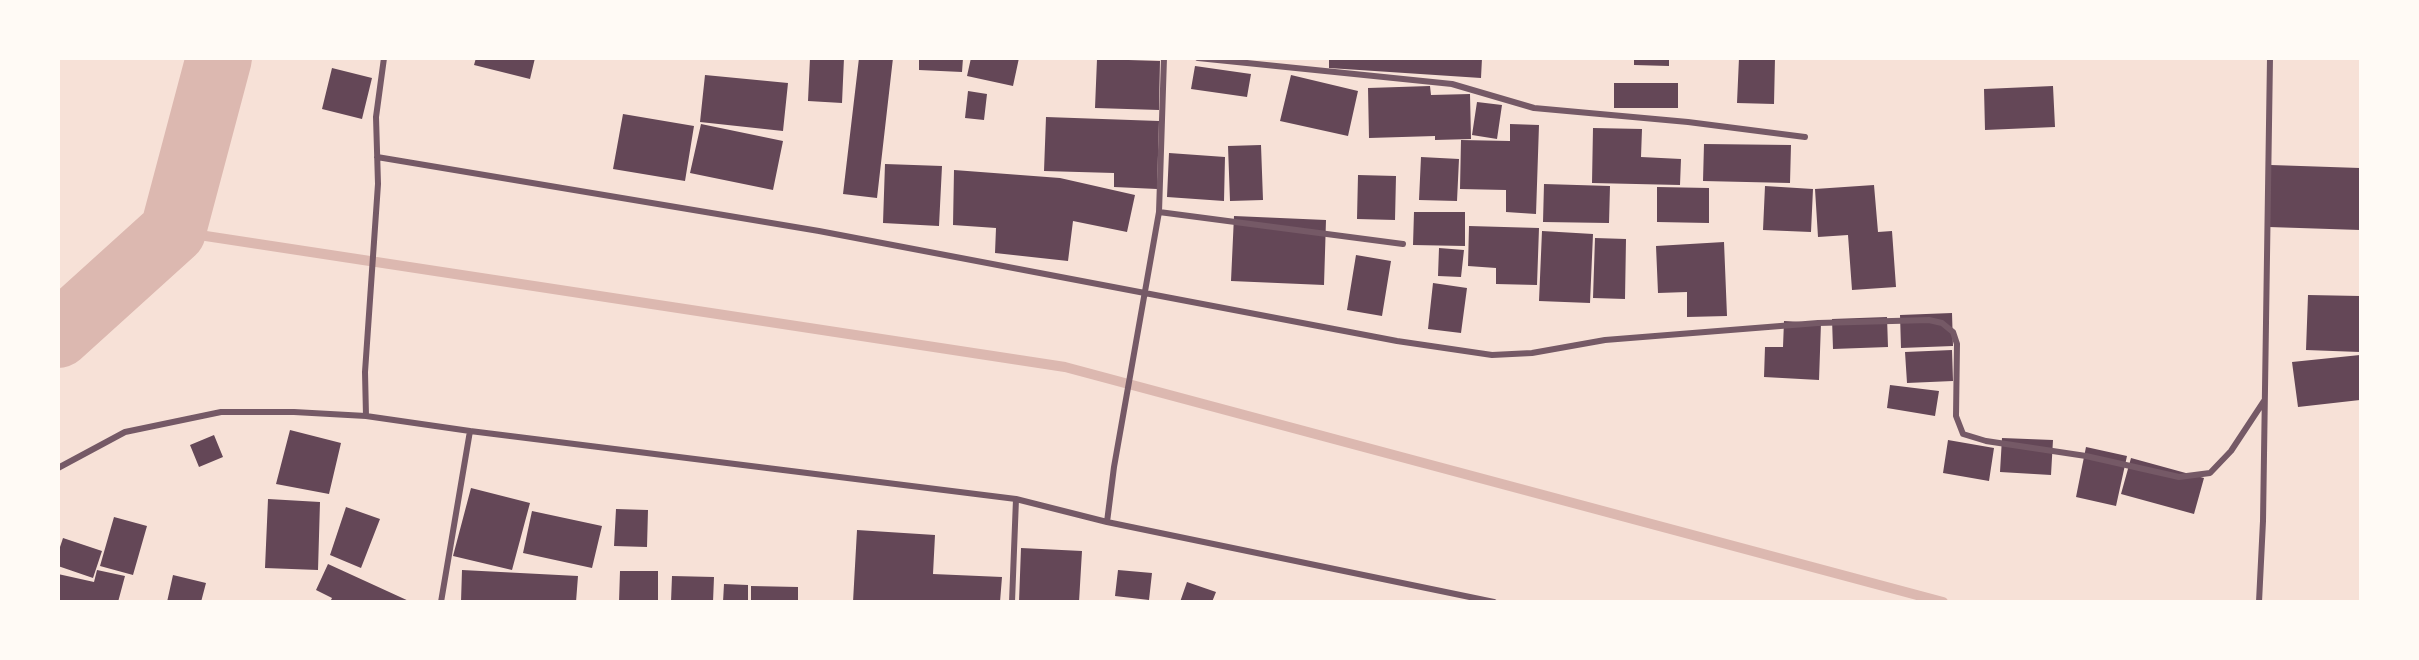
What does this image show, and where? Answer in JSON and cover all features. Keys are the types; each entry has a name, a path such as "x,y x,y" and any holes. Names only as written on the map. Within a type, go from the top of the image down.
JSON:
{"street":[{"path":"366,416 365,372 378,184 376,117 384,58"},
{"path":"1107,522 1114,467 1159,212 1164,58"},
{"path":"1198,58 1452,84 1534,108 1665,119 1805,137"},
{"path":"2259,602 2263,521 2270,58"},
{"path":"377,157 819,231 1396,341 1492,355 1532,353 1605,340 1818,323 1929,320 1942,323 1953,332 1957,344 1956,416 1963,434 1986,441 2086,456 2179,477 2210,473 2231,451 2264,400"},
{"path":"1159,212 1403,244"},
{"path":"58,468 125,432 221,412 294,412 366,416 1016,499 1107,522 1494,602"},
{"path":"441,602 470,431"},
{"path":"1012,602 1016,499"}],"building":[{"path":"476,58 535,58 530,79 474,65"},
{"path":"810,58 844,58 842,103 808,101"},
{"path":"859,58 893,58 877,198 843,194"},
{"path":"919,58 963,58 962,72 919,70"},
{"path":"971,58 1019,58 1013,86 967,76"},
{"path":"1329,58 1482,58 1481,78 1329,68"},
{"path":"1634,58 1669,58 1669,66 1634,65"},
{"path":"1739,58 1775,58 1774,104 1737,103"},
{"path":"1097,59 1160,61 1159,110 1095,108"},
{"path":"1195,66 1251,74 1247,97 1191,89"},
{"path":"332,68 372,78 362,119 322,109"},
{"path":"705,75 788,83 783,131 700,122"},
{"path":"1291,75 1358,91 1348,136 1280,121"},
{"path":"1614,83 1678,83 1678,108 1614,108"},
{"path":"1430,86 1431,95 1470,94 1471,139 1435,140 1435,136 1369,138 1368,88"},
{"path":"2053,86 2055,127 1985,130 1984,89"},
{"path":"968,91 987,94 984,120 965,118"},
{"path":"1477,102 1502,105 1497,139 1472,135"},
{"path":"623,114 694,126 685,181 613,169"},
{"path":"1046,117 1159,121 1157,189 1114,187 1114,173 1044,171"},
{"path":"701,124 783,141 773,190 690,173"},
{"path":"1510,124 1539,125 1536,214 1506,212 1506,190 1460,189 1461,140 1510,141"},
{"path":"1593,128 1642,129 1641,157 1681,159 1680,185 1592,183"},
{"path":"1704,144 1791,145 1790,183 1703,181"},
{"path":"1261,145 1263,200 1230,201 1228,146"},
{"path":"1169,153 1225,157 1224,201 1167,197"},
{"path":"1421,157 1459,159 1457,201 1419,200"},
{"path":"885,164 942,166 939,226 883,223"},
{"path":"2271,165 2360,168 2360,230 2269,227"},
{"path":"954,170 1060,178 1135,195 1127,232 1073,221 1068,261 995,253 996,228 953,225"},
{"path":"1358,175 1396,176 1395,220 1357,219"},
{"path":"1544,184 1610,186 1609,223 1543,222"},
{"path":"1874,185 1878,232 1892,231 1896,287 1852,290 1848,235 1818,237 1815,189"},
{"path":"1765,186 1813,189 1811,232 1763,230"},
{"path":"1657,187 1709,188 1709,223 1657,222"},
{"path":"1414,212 1465,212 1465,246 1413,245"},
{"path":"1234,216 1326,220 1324,285 1231,281"},
{"path":"1469,226 1539,228 1537,285 1496,284 1496,268 1468,266"},
{"path":"1542,231 1593,234 1590,303 1539,301"},
{"path":"1595,238 1626,239 1625,299 1593,298"},
{"path":"1724,242 1727,316 1687,317 1687,292 1658,293 1656,246"},
{"path":"1439,248 1464,250 1461,277 1438,276"},
{"path":"1356,255 1391,261 1382,316 1347,310"},
{"path":"1433,283 1467,288 1461,333 1428,329"},
{"path":"2308,295 2360,296 2360,352 2306,350"},
{"path":"1952,313 1953,346 1901,348 1900,315"},
{"path":"1887,317 1888,347 1833,349 1832,319"},
{"path":"1784,321 1821,323 1819,380 1764,377 1765,347 1783,347"},
{"path":"1952,350 1953,381 1907,383 1905,352"},
{"path":"2360,355 2360,400 2298,407 2292,362"},
{"path":"1890,385 1939,391 1935,416 1887,408"},
{"path":"290,430 341,443 329,494 276,484"},
{"path":"214,435 223,457 199,467 190,445"},
{"path":"2002,438 2053,440 2051,475 2000,472"},
{"path":"1948,440 1994,448 1989,481 1943,473"},
{"path":"2086,447 2127,456 2116,506 2076,497"},
{"path":"2131,458 2204,478 2194,514 2121,494"},
{"path":"471,488 530,503 512,570 453,556"},
{"path":"268,499 320,502 318,570 265,568"},
{"path":"346,507 380,519 361,568 330,555"},
{"path":"616,509 648,510 647,547 614,546"},
{"path":"532,511 602,526 592,568 523,553"},
{"path":"114,517 147,526 133,575 100,566"},
{"path":"857,530 935,535 933,574 1002,577 1000,602 853,602"},
{"path":"63,538 102,551 93,578 58,566 58,553"},
{"path":"1021,548 1082,551 1079,602 1019,602"},
{"path":"328,564 411,602 330,602 332,598 316,590"},
{"path":"97,570 125,576 118,602 58,602 58,574 94,582"},
{"path":"462,570 578,576 576,602 461,602"},
{"path":"1118,570 1152,573 1149,600 1115,596"},
{"path":"620,571 658,571 658,602 619,602"},
{"path":"173,575 206,583 201,602 167,602"},
{"path":"672,576 714,577 713,602 671,602"},
{"path":"1187,582 1216,592 1212,602 1180,602"},
{"path":"724,584 748,585 748,602 723,602"},
{"path":"751,586 798,587 798,602 751,602"}],"waterway":[{"path":"58,335 173,231 219,58"},
{"path":"173,231 1065,367 1943,602"}]}
